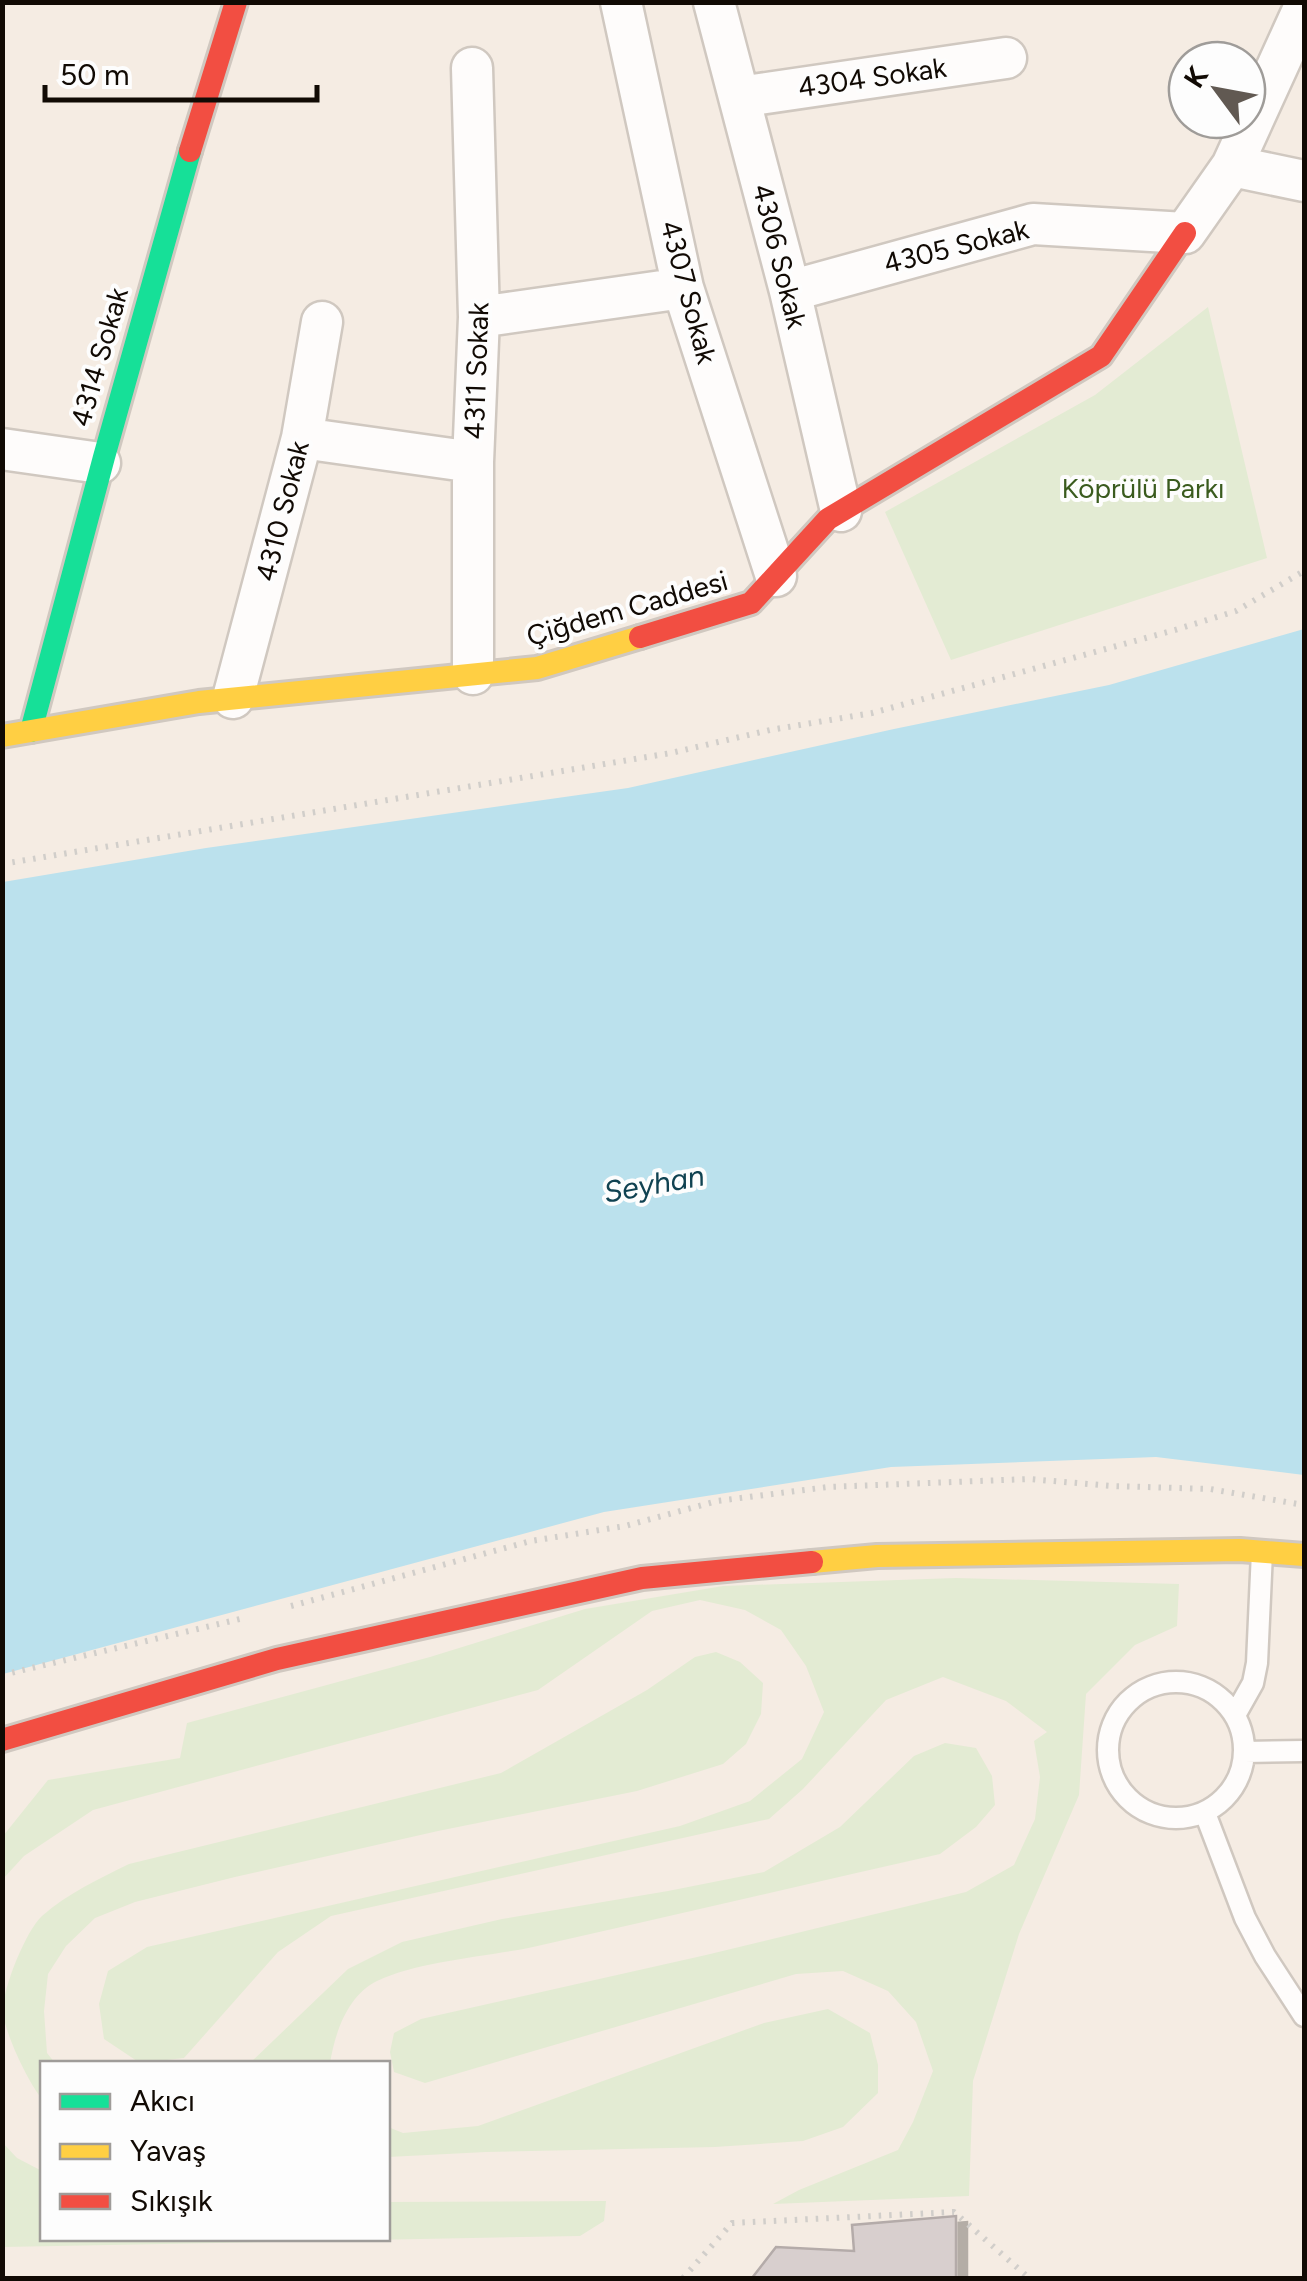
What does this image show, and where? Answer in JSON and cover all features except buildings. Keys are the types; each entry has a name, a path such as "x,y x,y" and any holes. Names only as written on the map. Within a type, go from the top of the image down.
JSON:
{"street":[{"name":"4314 Sokak","path":"32,731 100,463 236,2"},
{"name":"4307 Sokak","path":"621,2 684,288 776,576"},
{"name":"4306 Sokak","path":"714,2 790,291 841,512"},
{"path":"1185,234 1232,166 1304,8"},
{"name":"4304 Sokak","path":"738,97 1006,58"},
{"name":"4311 Sokak","path":"472,68 479,318 473,674"},
{"path":"1232,166 1304,181"},
{"name":"4305 Sokak","path":"790,291 1032,224 1185,234"},
{"name":"Çiğdem Caddesi","path":"2,736 199,702 538,668 752,603 828,520 1101,356 1185,234"},
{"path":"479,318 684,288"},
{"name":"4310 Sokak","path":"234,698 302,438 322,322"},
{"path":"302,438 474,462"},
{"path":"2,448 100,463"},
{"path":"2,1740 278,1659 642,1578 877,1556 1240,1550 1304,1555"}],"lane":[{"path":"1235,1715 1253,1682 1257,1664 1262,1552"},
{"path":"1174,1682 1198,1685 1219,1696 1235,1715 1243,1733 1245,1752 1240,1776 1226,1798 1206,1813 1182,1819 1158,1817 1136,1806 1119,1789 1110,1767 1108,1742 1115,1719 1130,1700 1150,1687 1174,1682"},
{"path":"1245,1752 1304,1751"},
{"path":"1206,1813 1245,1918 1304,2016"}],"path":[{"path":"2,864 671,754 770,730 872,712 1236,612 1304,571"},
{"path":"683,2278 732,2223 954,2212 1029,2278"}],"green space":[{"name":"Köprülü Parkı","path":"1208,307 1267,558 951,660 885,512 1095,395"},
{"path":"956,1578 1179,1584 1177,1626 1135,1645 1086,1694 1079,1795 1019,1934 973,2081 969,2196 773,2204 898,2150 933,2071 916,2022 888,1991 843,1971 796,1974 425,2083 394,2072 390,2052 394,2033 421,2019 966,1892 1014,1865 1035,1819 1040,1777 1034,1741 1047,1732 1006,1701 943,1677 886,1700 803,1789 769,1819 331,1916 278,1952 184,2058 137,2061 104,2039 99,2004 108,1971 147,1947 680,1826 750,1801 802,1759 824,1712 806,1666 781,1630 745,1610 700,1600 652,1611 538,1690 93,1810 24,1856 3,1879 3,1836 48,1780 180,1758 187,1723 430,1657 585,1609 723,1586"},
{"path":"716,1652 740,1662 763,1683 761,1714 746,1744 723,1764 637,1791 235,1877 135,1902 95,1918 66,1946 48,1974 44,2011 47,2053 53,2061 40,2061 40,2096 36,2091 9,2036 3,2005 29,1934 42,1916 62,1900 129,1864 501,1773 647,1690 695,1657"},
{"path":"945,1743 976,1748 992,1776 995,1805 976,1827 940,1854 533,1947 394,1974 367,1988 350,2006 330,2061 252,2061 348,1969 402,1942 502,1919 764,1872 840,1827 914,1756"},
{"path":"828,2009 870,2033 878,2065 878,2093 843,2127 803,2141 390,2157 390,2128 403,2133 478,2126 764,2023"},
{"path":"2,2142 17,2158 40,2170 40,2241 318,2241 3,2247"},
{"path":"606,2201 604,2221 580,2236 390,2240 390,2202"}],"water":[{"name":"Seyhan","path":"1304,629 1304,1475 1156,1457 891,1467 604,1512 3,1674 3,882 206,848 628,788 1109,685"}],"traffic: fast":[{"path":"31,731 190,151"}],"traffic: slow":[{"path":"2,736 199,702 537,668 640,637"},
{"path":"812,1562 877,1556 1240,1550 1304,1555"}],"traffic: jam":[{"path":"190,151 236,2"},
{"path":"640,637 751,603 828,519 1101,356 1185,233"},
{"path":"2,1740 277,1659 642,1578 812,1562"}]}
